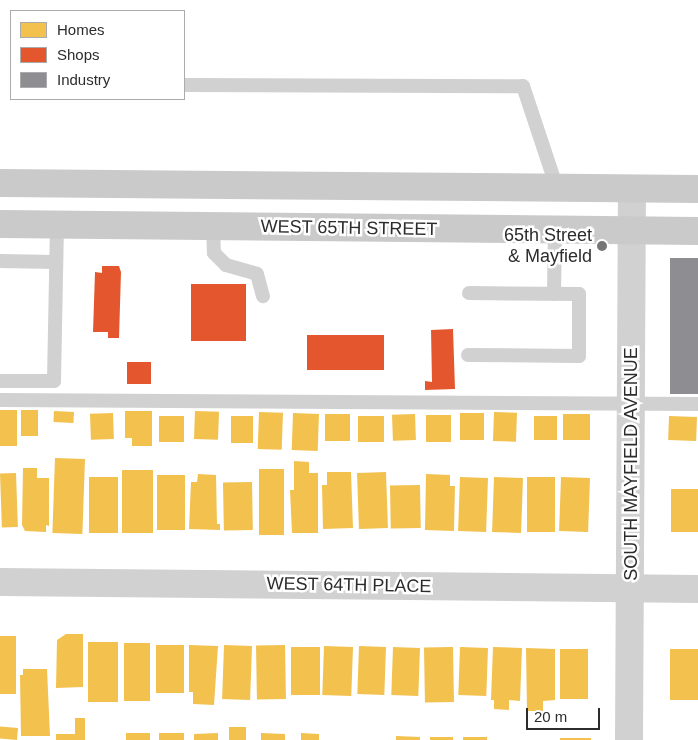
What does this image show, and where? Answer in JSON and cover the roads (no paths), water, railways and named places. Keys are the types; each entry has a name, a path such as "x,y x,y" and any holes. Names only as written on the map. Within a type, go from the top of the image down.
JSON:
{"street":[{"path":"0,183 698,189"},
{"name":"SOUTH MAYFIELD AVENUE","path":"629,740 632,189"},
{"name":"WEST 65TH STREET","path":"0,224 698,230"},
{"name":"WEST 64TH PLACE","path":"0,582 698,589"}],"lane":[{"path":"185,85 523,86 557,188"},
{"path":"0,381 54,381 56,225"},
{"path":"213,226 214,254 226,264 252,270 261,283 263,296"},
{"path":"554,294 555,230"},
{"path":"0,261 56,262"},
{"path":"468,355 579,356 579,294 469,293"},
{"path":"22,400 23,381"},
{"path":"0,400 698,404"}],"place":[{"name":"65th Street & Mayfield","path":"602,246"}]}
